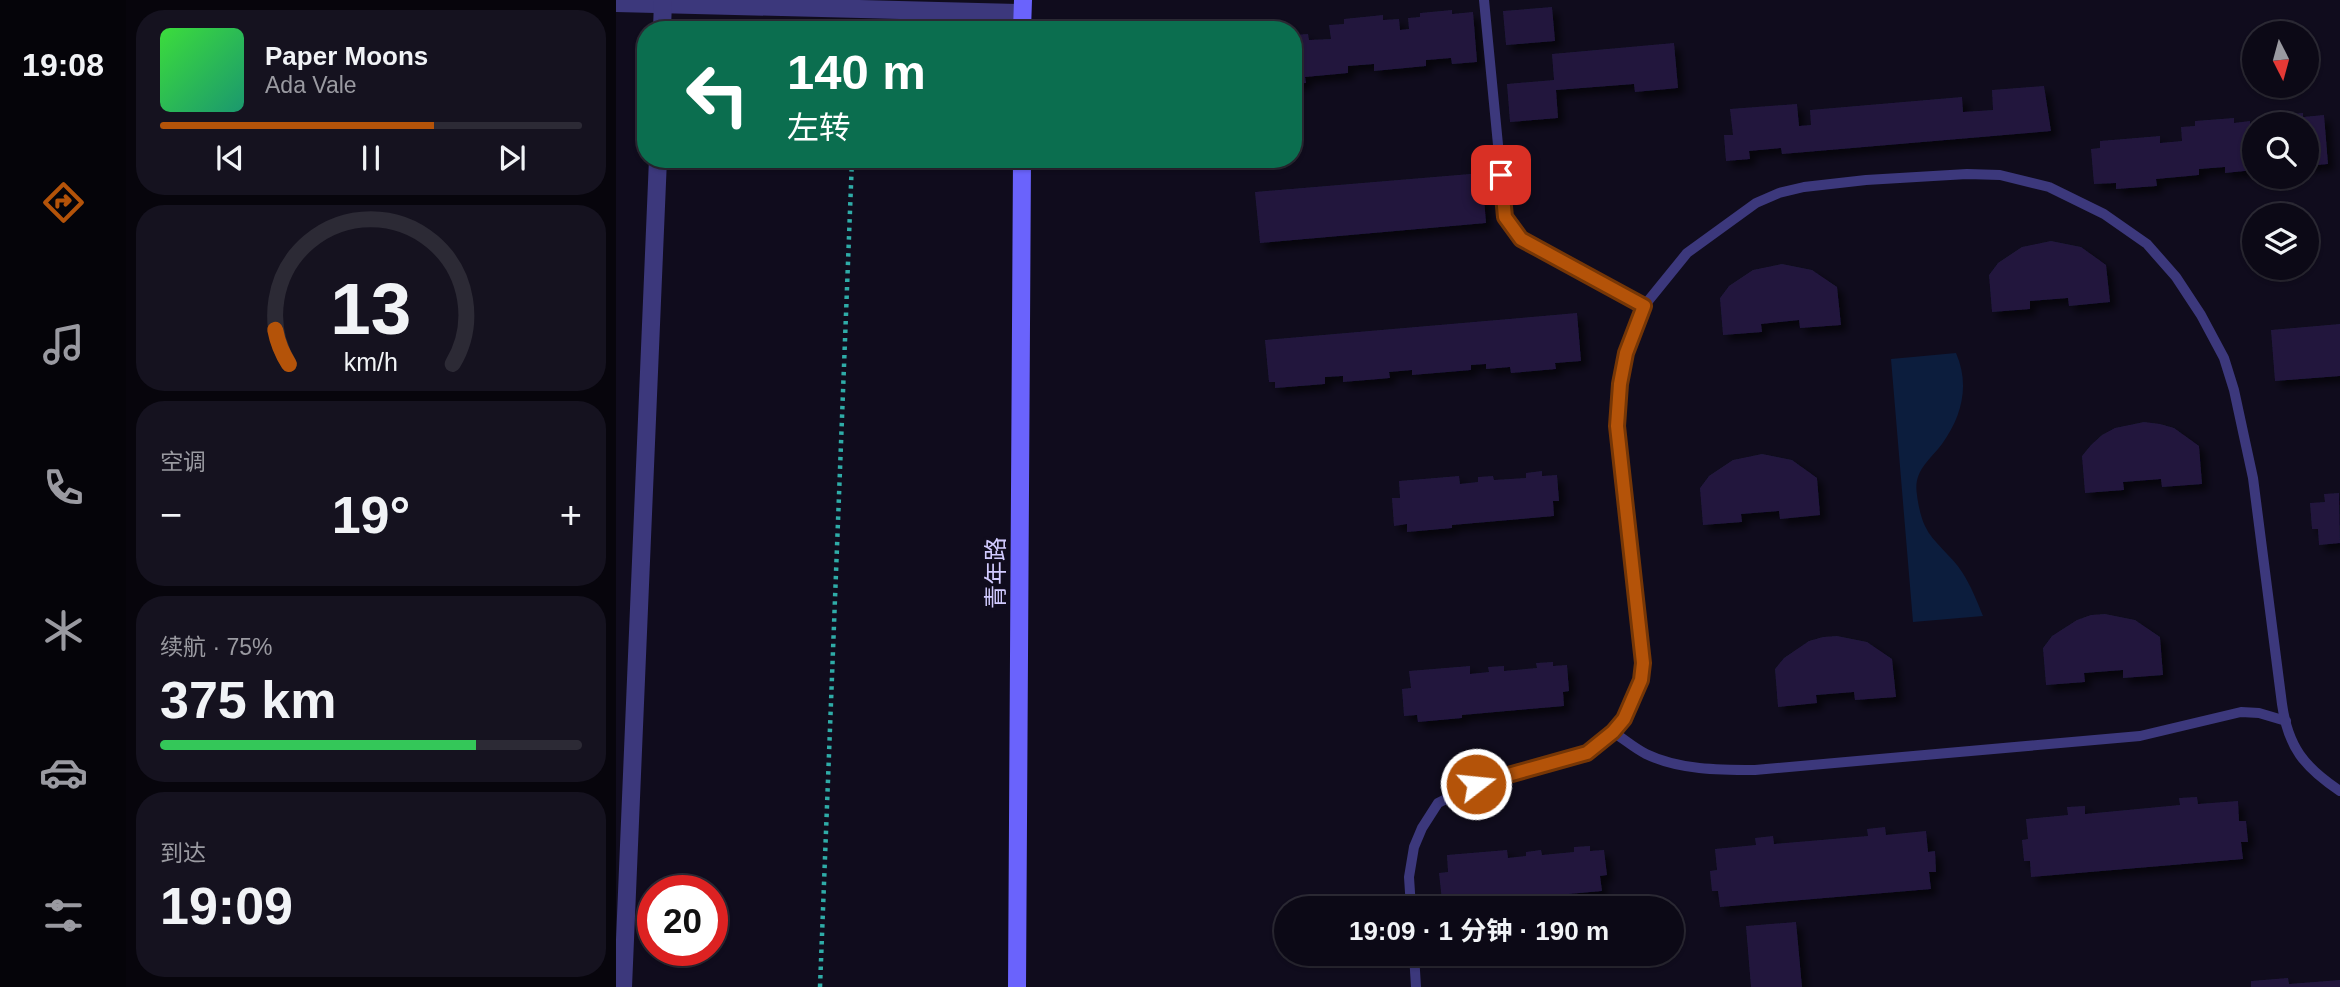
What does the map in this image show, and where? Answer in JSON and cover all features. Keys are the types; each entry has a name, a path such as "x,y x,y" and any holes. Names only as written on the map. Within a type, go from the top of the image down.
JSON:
{"street":[{"path":"662,21 663,2"},
{"path":"616,3 663,2 1022,14"},
{"path":"623,987 658,168"},
{"name":"青年路","path":"1017,987 1022,168"}],"lane":[{"path":"1484,0 1505,217 1521,239 1644,306"},
{"path":"1410,896 1409,877 1414,847 1438,803 1476,784 1587,753 1613,732 1632,704 1641,680 1643,663 1617,426 1620,384 1626,353 1644,306 1688,253 1756,203 1779,193 1804,187 1967,174 2000,175 2049,187 2104,214 2147,244 2176,277 2202,315 2224,358 2234,390 2253,478 2290,738 2302,760 2340,791"},
{"path":"1613,732 1646,754 1679,765 1755,771 2140,736 2241,712 2259,713 2286,721"},
{"path":"1415,966 1416,987"}],"path":[{"path":"820,987 852,168"}],"water":[{"path":"1956,353 1963,377 1959,411 1942,444 1923,467 1916,487 1921,515 1928,532 1962,572 1983,616 1913,622 1891,359"}],"building":[{"path":"1552,7 1555,41 1506,45 1503,11"},
{"path":"1452,10 1452,14 1473,12 1477,62 1452,64 1451,58 1426,60 1426,66 1374,71 1374,64 1348,66 1348,73 1305,77 1306,83 1302,83 1302,34 1308,34 1309,40 1331,39 1329,25 1344,24 1344,19 1383,15 1383,20 1399,19 1400,30 1409,29 1408,18 1420,17 1420,13"},
{"path":"1674,43 1678,88 1635,92 1634,84 1556,90 1558,118 1510,122 1507,84 1554,80 1552,54"},
{"path":"2044,86 2051,131 1782,154 1781,148 1749,151 1750,159 1726,161 1724,135 1733,135 1730,109 1797,104 1799,126 1811,125 1810,110 1962,97 1963,112 1993,110 1992,90"},
{"path":"2319,115 2324,115 2328,164 2319,165"},
{"path":"2234,118 2234,123 2242,122 2242,171 2225,173 2225,167 2199,169 2199,175 2156,179 2157,186 2116,189 2116,183 2094,184 2091,149 2100,148 2100,141 2160,136 2160,143 2182,141 2181,127 2195,126 2195,121"},
{"path":"1482,173 1486,223 1260,243 1255,192"},
{"path":"2051,241 2081,247 2106,265 2110,302 2069,306 2068,298 2030,301 2030,309 1992,312 1989,275 1998,263 2022,247"},
{"path":"1782,264 1812,270 1837,287 1841,325 1800,328 1799,320 1761,324 1762,332 1723,335 1720,298 1729,286 1753,270"},
{"path":"1577,313 1581,361 1555,363 1556,369 1511,373 1510,367 1486,369 1486,364 1471,365 1471,370 1412,375 1412,370 1389,372 1390,378 1343,382 1343,376 1325,377 1325,384 1275,388 1275,382 1269,382 1265,340"},
{"path":"2340,324 2340,376 2275,381 2271,330"},
{"path":"2144,422 2174,428 2199,446 2202,484 2162,487 2161,479 2123,482 2124,490 2085,493 2082,456 2091,445 2115,428"},
{"path":"1762,454 1792,460 1817,478 1820,515 1780,519 1779,511 1741,514 1742,522 1703,525 1700,488 1709,476 1733,460"},
{"path":"1542,471 1542,476 1557,475 1559,501 1553,501 1554,516 1407,532 1407,524 1394,526 1392,498 1400,498 1399,481 1459,476 1460,484 1478,482 1478,477 1493,476 1494,480 1526,478 1526,473"},
{"path":"2339,493 2340,543 2319,545 2318,529 2312,529 2310,503 2325,502 2324,494"},
{"path":"2105,614 2135,620 2160,637 2163,675 2123,678 2123,670 2084,673 2085,682 2046,685 2043,648 2052,636 2077,620"},
{"path":"1837,636 1867,642 1892,659 1896,697 1855,700 1854,692 1816,695 1817,703 1778,707 1775,669 1784,658 1809,641"},
{"path":"1553,662 1553,666 1567,665 1569,691 1563,692 1564,706 1462,715 1462,718 1418,722 1417,715 1404,716 1402,689 1411,688 1409,671 1470,666 1470,674 1489,672 1488,667 1504,666 1504,671 1537,668 1536,663"},
{"path":"2197,797 2198,804 2238,801 2239,821 2246,821 2248,842 2241,842 2243,859 2031,877 2030,861 2024,861 2022,840 2028,839 2026,819 2068,815 2067,807 2085,806 2085,814 2180,805 2179,798"},
{"path":"1885,827 1886,835 1926,831 1928,852 1935,851 1936,872 1929,872 1931,889 1720,907 1718,891 1712,891 1710,871 1717,870 1715,849 1756,845 1755,838 1773,836 1774,844 1868,836 1867,829"},
{"path":"1590,846 1590,851 1604,850 1607,875 1600,876 1602,891 1545,896 1442,896 1439,873 1448,872 1447,855 1507,850 1508,858 1526,856 1526,852 1541,850 1542,855 1574,852 1574,847"},
{"path":"1796,922 1802,987 1751,987 1746,926"},
{"path":"2288,978 2289,984 2340,980 2340,987 2251,987 2251,981"}],"route":[{"path":"1476,784 1587,753 1613,732 1624,719 1641,680 1643,663 1617,426 1620,384 1626,353 1644,306 1521,239 1505,217 1501,175"}]}
